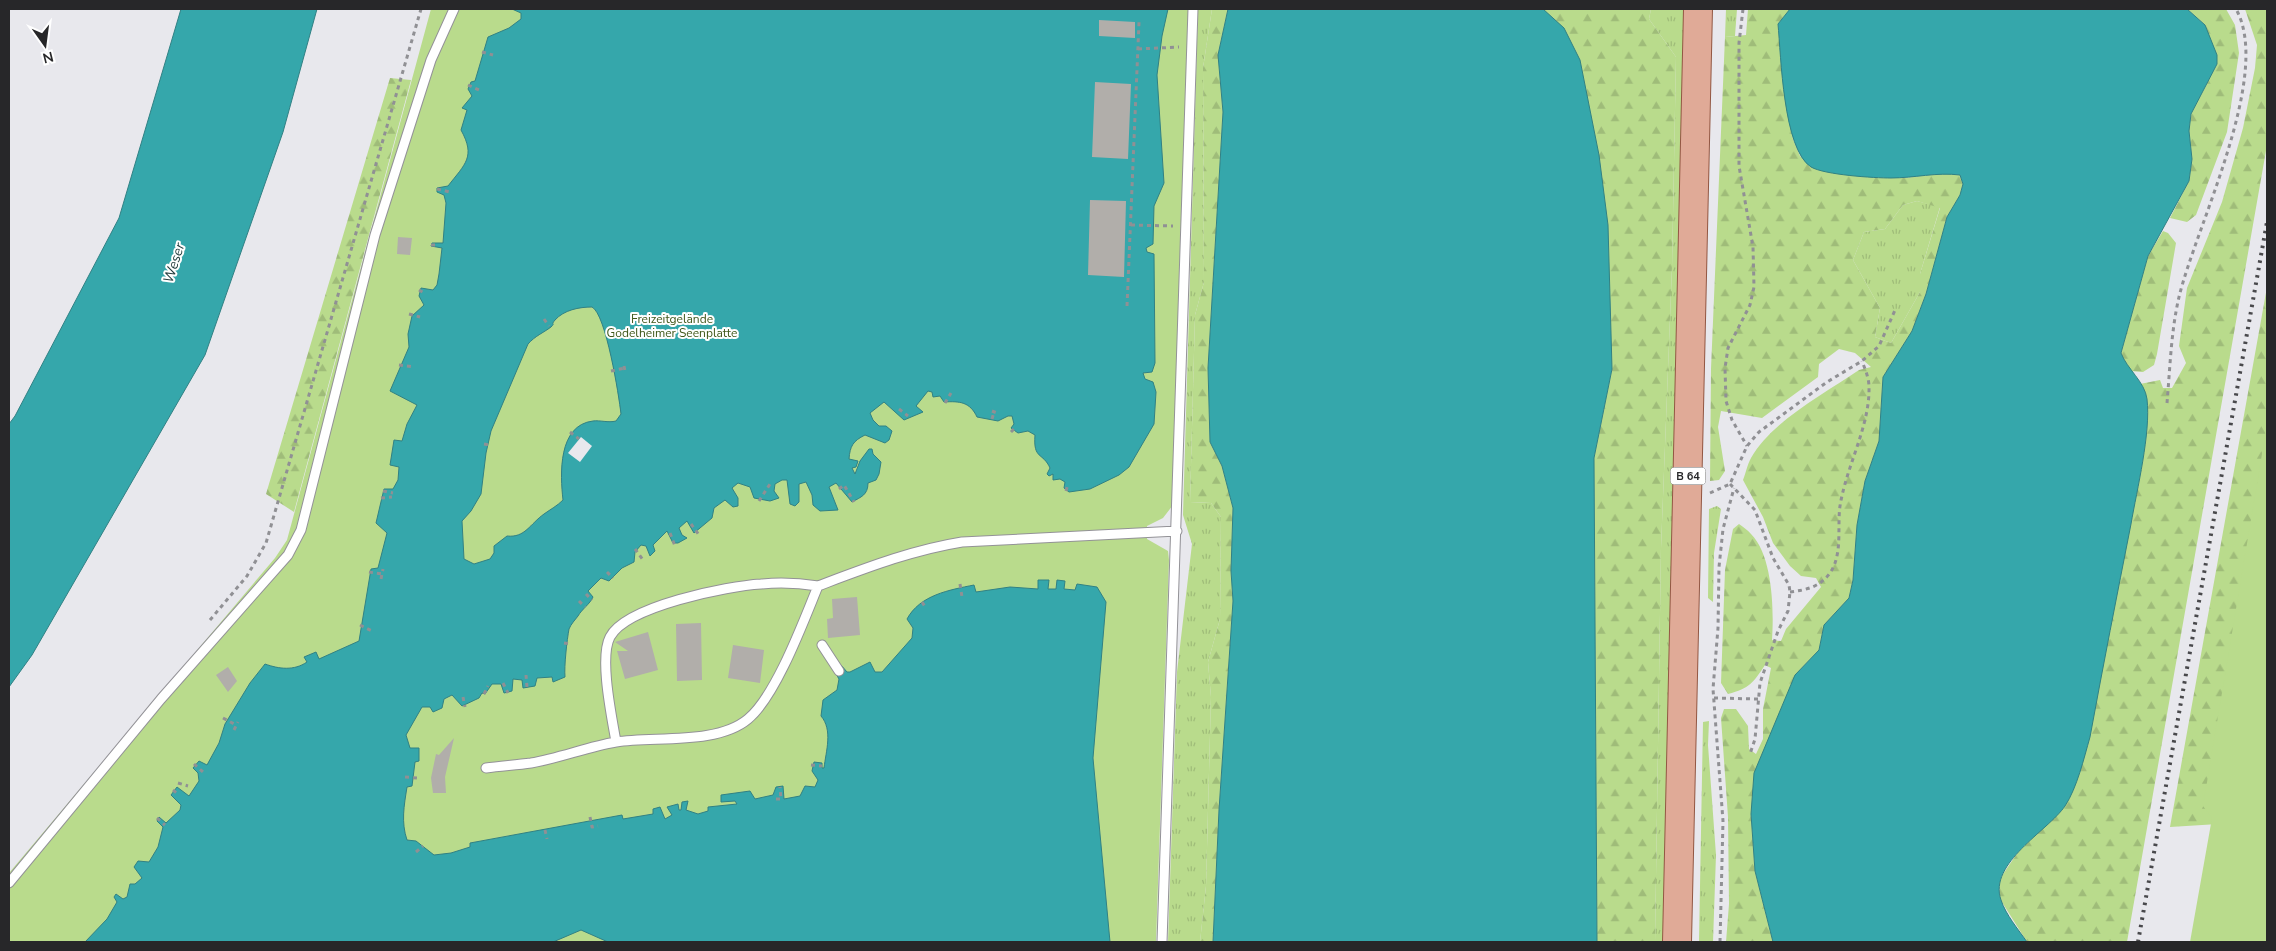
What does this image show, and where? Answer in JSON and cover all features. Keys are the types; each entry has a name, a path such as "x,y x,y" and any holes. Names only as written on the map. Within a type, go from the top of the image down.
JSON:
{"main road":[{"name":"B 64","path":"1677,942 1698,9"}],"lane":[{"path":"9,883 161,699 288,555 296,543 301,530 375,235 431,60 454,9"},
{"path":"1162,942 1194,9"},
{"path":"616,742 607,678 606,648 616,628 657,606 692,596 759,584 794,582 818,586 892,558 928,548 962,542 1177,531"},
{"path":"486,768 532,763 616,742 712,734 734,728 748,719 762,706 795,639 818,586"},
{"path":"822,645 839,671"}],"path":[{"path":"209,622 247,576 266,543 420,9"},
{"path":"1743,9 1739,43 1739,166 1753,247 1754,287 1750,306 1728,348 1725,368 1726,401 1732,420 1748,446"},
{"path":"2167,403 2178,300 2188,264 2233,137 2242,92 2245,36 2242,19 2236,9"},
{"path":"1127,306 1139,22"},
{"path":"1138,49 1176,48"},
{"path":"482,52 493,55"},
{"path":"468,85 479,90"},
{"path":"437,189 450,192"},
{"path":"1131,225 1169,226"},
{"path":"431,244 439,245"},
{"path":"419,290 424,293"},
{"path":"1708,495 1730,484 1748,446 1759,432 1827,382 1862,361 1879,346 1896,308"},
{"path":"409,314 420,317"},
{"path":"544,319 549,326"},
{"path":"1790,592 1804,591 1817,586 1830,573 1836,562 1840,528 1840,506 1866,412 1869,387 1862,361"},
{"path":"399,364 414,367"},
{"path":"611,371 625,368"},
{"path":"945,403 951,393"},
{"path":"899,409 908,416"},
{"path":"992,419 994,412"},
{"path":"570,432 579,439"},
{"path":"484,444 490,445"},
{"path":"759,500 770,484"},
{"path":"1066,491 1068,484"},
{"path":"1730,484 1755,510 1773,558 1789,585 1790,592 1788,611 1778,631 1760,682 1755,739 1750,754"},
{"path":"839,488 844,486 854,502"},
{"path":"1720,942 1723,821 1714,698 1719,567 1723,529 1734,488"},
{"path":"381,498 392,495 383,491"},
{"path":"691,524 699,535"},
{"path":"670,533 675,546"},
{"path":"635,549 643,560"},
{"path":"381,579 383,569"},
{"path":"369,572 382,574"},
{"path":"607,572 613,578"},
{"path":"960,584 962,597"},
{"path":"586,594 592,600"},
{"path":"579,601 585,607"},
{"path":"922,602 926,608"},
{"path":"360,625 374,632"},
{"path":"564,643 571,644"},
{"path":"526,675 527,687"},
{"path":"503,683 508,694"},
{"path":"484,694 488,686"},
{"path":"463,696 465,707"},
{"path":"1714,698 1758,699"},
{"path":"223,718 237,724 234,730"},
{"path":"194,764 203,772"},
{"path":"811,765 822,766"},
{"path":"405,777 417,778"},
{"path":"178,783 188,786"},
{"path":"776,799 781,799 780,787"},
{"path":"173,790 179,795"},
{"path":"590,817 592,827 598,826"},
{"path":"157,818 165,824"},
{"path":"545,830 547,838"},
{"path":"416,852 423,846"}],"green space":[{"name":"Freizeitgelände Godelheimer Seenplatte","path":"431,9 1190,9 1181,221 1173,505 1163,518 1147,526 1147,539 1168,551 1169,560 1156,942 9,942 9,873 275,558 287,540"},
{"path":"1198,9 1212,9 1203,68 1204,282 1195,315 1190,502 1211,503 1221,517 1220,619 1208,662 1211,697 1206,886 1200,942 1168,942 1177,672 1192,544 1183,515"},
{"path":"1212,9 1228,9 1218,55 1223,112 1208,368 1210,442 1222,466 1233,508 1231,570 1233,601 1219,810 1213,942 1200,942 1206,886 1211,697 1208,662 1220,619 1221,517 1211,503 1190,502 1195,315 1204,282 1203,68"},
{"path":"1543,9 1651,9 1649,19 1676,57 1672,267 1661,548 1655,942 1597,942 1594,458 1612,369"},
{"path":"1651,9 1688,9 1666,942 1655,942 1661,548 1672,267 1676,57 1649,19"},
{"path":"1726,9 1737,9 1735,36 1725,37"},
{"path":"1748,9 1790,9 1778,24 1793,139 1800,156 1812,167 1904,178 1946,173 1960,175 1963,184 1960,195 1947,217 1926,294 1912,331 1883,377 1879,441 1865,481 1857,525 1853,580 1849,598 1824,625 1819,650 1795,675 1751,814 1755,871 1773,942 1726,942 1729,904 1728,817 1721,718 1724,709 1736,709 1748,726 1749,749 1756,754 1763,739 1763,709 1771,668 1765,665 1750,684 1728,694 1721,683 1725,570 1733,529 1739,524 1751,534 1764,556 1771,584 1772,640 1781,641 1786,629 1821,587 1816,578 1801,576 1790,566 1773,543 1763,517 1743,480 1751,458 1760,445 1785,420 1859,370 1871,367 1855,353 1839,349 1819,364 1818,377 1762,418 1721,411 1718,427 1725,471 1719,480 1710,481 1711,369 1725,37 1746,35","holes":["1917,201 1940,208 1920,274 1920,292 1891,343 1875,337 1880,308 1853,260 1864,232 1885,229 1903,205"]},
{"path":"2187,9 2226,9 2235,25 2239,53 2227,132 2196,215 2187,222 2170,218 2189,181 2192,159 2189,131 2191,114 2217,64 2205,25"},
{"path":"2245,9 2267,9 2267,145 2127,942 2027,942 2000,899 1999,880 2018,852 2065,806 2140,475 2147,417 2144,395 2140,384 2160,380 2163,388 2172,388 2186,363 2179,346 2187,288 2222,202 2243,128 2255,68 2257,45"},
{"path":"390,78 411,80 294,512 266,494"},
{"path":"1917,201 1940,207 1920,274 1920,292 1891,343 1875,337 1880,308 1853,260 1864,232 1885,229 1903,205"},
{"path":"2163,231 2168,233 2176,243 2157,354 2154,365 2143,372 2130,371 2125,365 2121,353 2148,256"},
{"path":"2267,287 2267,821 2170,827"},
{"path":"2267,424 2267,942 2190,942 2212,818 2203,806"},
{"path":"1717,506 1721,509 1714,553 1713,602 1708,598 1709,509"},
{"path":"1709,721 1708,745 1716,855 1713,942 1699,942 1703,722"}],"water":[{"name":"Weser","path":"181,9 317,9 283,132 205,355 32,655 9,687 9,424 15,416 119,218"},
{"name":"Freizeitgelände Godelheimer Seenplatte","path":"512,9 1168,9 1157,75 1164,183 1154,206 1153,244 1146,248 1147,252 1154,254 1155,363 1152,372 1143,373 1145,379 1153,382 1156,392 1154,424 1129,467 1119,475 1090,489 1069,492 1064,488 1065,482 1060,479 1053,480 1053,474 1049,476 1047,474 1050,468 1037,452 1035,435 1028,431 1018,433 1011,428 1014,424 1012,416 998,421 977,417 968,405 960,402 944,402 940,396 933,397 932,392 928,391 916,406 923,412 904,420 884,402 870,413 873,420 879,426 886,426 892,431 889,440 885,443 865,435 853,444 850,451 849,459 858,461 856,467 852,468 855,474 860,461 869,449 872,449 873,454 881,462 876,480 868,483 867,490 861,497 852,502 836,483 829,487 838,510 820,511 813,505 812,495 806,482 799,484 799,502 795,506 790,504 787,480 782,480 775,484 774,491 779,498 770,501 754,498 750,487 738,483 732,488 738,498 738,506 733,507 725,500 714,508 712,518 694,533 687,521 679,528 682,535 687,538 678,543 673,543 667,531 653,545 655,551 650,556 646,546 641,545 635,552 634,562 622,568 609,581 601,578 588,591 593,597 569,629 565,677 553,682 552,677 537,678 535,686 523,688 522,680 513,679 512,691 504,693 501,684 492,684 485,694 482,693 479,698 462,706 452,695 444,699 442,708 433,712 430,707 422,707 406,735 410,748 419,748 419,761 415,762 412,786 407,787 404,814 405,833 407,840 416,841 434,855 451,853 470,847 470,843 622,815 623,819 653,814 653,809 660,807 665,819 672,815 667,807 678,804 679,810 681,810 682,802 688,801 686,810 698,814 708,811 708,807 737,804 735,801 721,802 721,795 750,791 755,799 773,795 776,787 783,786 784,799 800,796 805,786 815,787 818,780 812,771 814,762 822,763 822,768 824,768 828,734 825,722 821,716 823,700 837,690 839,679 833,669 841,665 847,672 850,672 870,662 875,672 882,672 912,638 913,628 907,619 919,604 936,595 974,585 976,592 1010,587 1038,589 1038,580 1049,580 1048,589 1056,589 1057,580 1065,581 1064,589 1075,590 1077,584 1097,587 1106,602 1093,758 1110,942 608,942 581,930 553,942 85,942 107,919 117,902 114,897 116,894 123,899 127,897 130,884 135,884 142,878 134,867 138,861 149,862 158,847 163,827 157,821 159,817 166,823 180,810 181,805 171,795 177,787 189,796 199,781 198,773 193,768 199,761 207,765 219,743 225,724 250,683 265,664 281,668 297,667 307,662 304,657 316,652 319,659 359,641 371,569 378,568 387,533 376,523 384,489 393,489 398,480 399,467 390,465 394,440 402,441 407,424 417,405 390,391 409,347 408,334 412,316 424,305 419,296 421,288 433,290 437,285 442,248 431,246 432,243 443,243 446,203 444,195 437,192 437,188 448,186 467,160 468,147 461,130 467,110 462,108 472,96 468,89 471,82 475,81 488,37 509,28 521,19 521,13","holes":["592,307 597,313 607,339 621,414 616,421 593,421 582,424 573,431 567,441 564,452 562,465 563,500 561,502 539,518 523,533 507,536 494,546 494,553 490,559 474,564 464,559 462,521 471,511 481,494 491,431 528,344 551,327 555,320 567,311"]},
{"path":"1228,9 1543,9 1564,28 1580,60 1599,155 1608,225 1612,369 1594,458 1597,942 1213,942 1219,810 1233,601 1231,571 1233,508 1222,466 1210,442 1208,368 1223,112 1218,55"},
{"path":"1790,9 2187,9 2205,25 2217,55 2217,64 2191,114 2189,131 2192,159 2189,181 2148,256 2121,353 2146,393 2147,428 2140,478 2090,737 2077,782 2065,806 2011,861 2003,873 1999,886 2001,900 2006,911 2027,942 1773,942 1755,871 1751,814 1754,773 1795,675 1819,650 1824,625 1849,598 1853,580 1857,525 1865,481 1879,441 1883,377 1912,331 1926,294 1947,217 1960,195 1963,184 1960,175 1943,174 1900,178 1873,177 1838,174 1811,167 1802,157 1794,142 1782,79 1778,24"}],"pier":[{"path":"581,437 592,446 580,462 568,453"}],"building":[{"path":"1099,20 1135,22 1135,38 1099,36"},
{"path":"1095,82 1131,84 1128,159 1092,157"},
{"path":"1090,200 1126,201 1124,277 1088,275"},
{"path":"398,237 412,238 410,255 397,254"},
{"path":"857,597 860,635 828,638 827,619 833,618 832,599"},
{"path":"701,623 702,680 677,681 676,624"},
{"path":"648,632 658,670 625,679 617,651 628,651 615,642"},
{"path":"733,645 764,650 760,683 728,678"},
{"path":"228,667 237,681 228,692 216,675"},
{"path":"454,738 445,777 446,793 433,793 431,778 436,754 439,755"}],"railway":[{"path":"2138,942 2267,222"}]}
